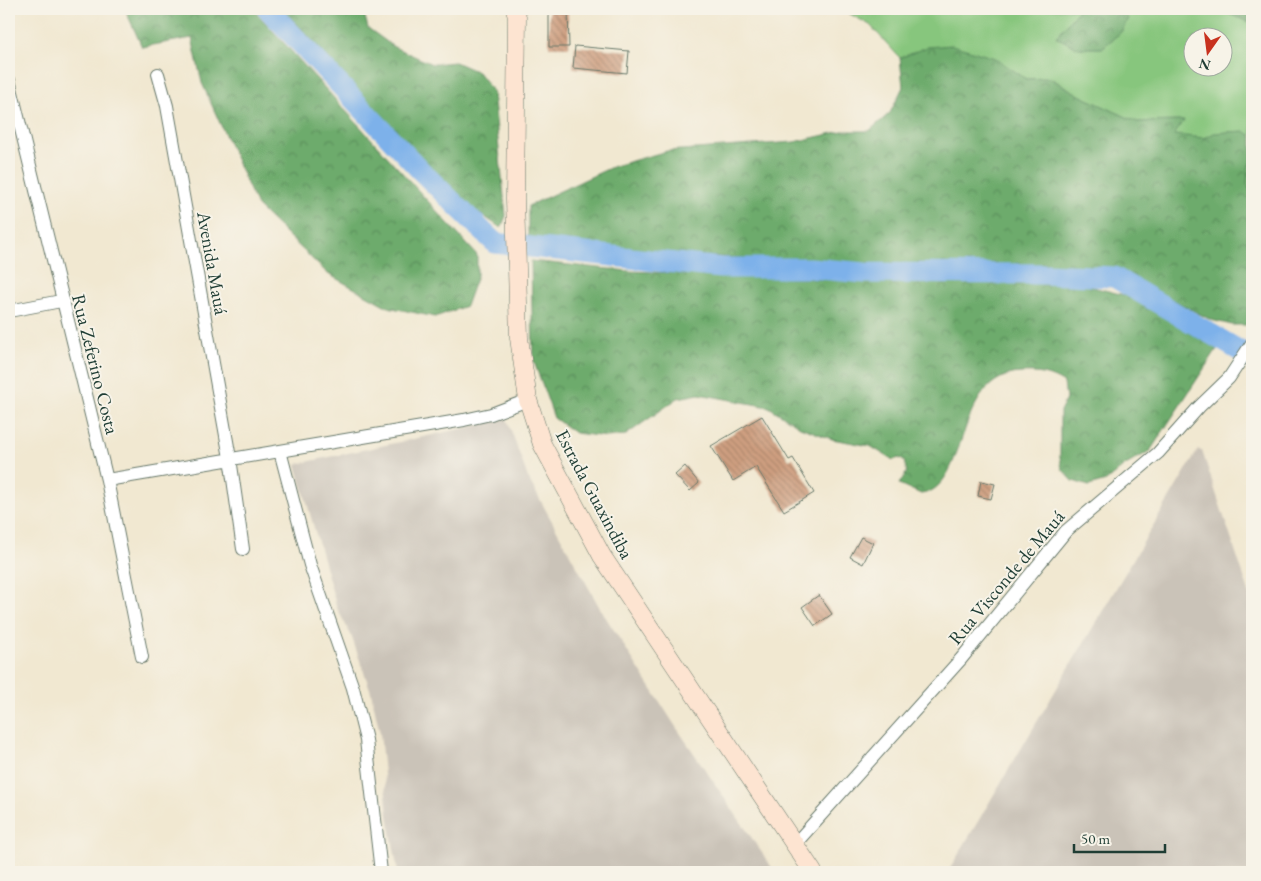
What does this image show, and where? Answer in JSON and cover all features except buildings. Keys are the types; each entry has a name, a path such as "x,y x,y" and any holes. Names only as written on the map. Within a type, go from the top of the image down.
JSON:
{"street":[{"name":"Estrada Guaxindiba","path":"518,12 516,236 519,338 528,400 542,444 602,556 814,872"},
{"name":"Avenida Mauá","path":"158,74 167,106 230,458 243,549"},
{"name":"Rua Zeferino Costa","path":"9,80 61,301 107,480 142,657"},
{"path":"9,311 61,301"},
{"name":"Rua Visconde de Mauá","path":"794,844 961,659 1066,531 1158,452 1233,373 1252,343"},
{"path":"107,480 464,420 491,414 528,400"},
{"path":"280,451 310,565 353,688 366,740 381,872"}],"shaded area":[{"path":"507,419 528,478 601,610 676,727 775,872 398,872 388,815 380,733 371,692 351,635 337,608 297,464"},
{"path":"1198,450 1202,451 1252,601 1252,872 948,872"}],"green space":[{"path":"125,9 253,9 477,255 477,276 466,306 435,317 388,307 328,274 257,206 202,83 192,38 142,47"},
{"path":"283,9 363,9 368,28 394,47 432,64 455,62 478,72 493,92 506,216 501,228 482,215 470,211"},
{"path":"841,9 1077,9 1079,11 1056,37 1079,48 1102,48 1121,32 1128,18 1118,9 1216,9 1252,23 1252,136 1241,132 1223,133 1202,138 1173,135 1184,121 1137,122 1081,96 1050,78 1026,79 995,58 927,47 900,58 870,25"},
{"path":"1077,9 1118,9 1128,18 1121,32 1102,48 1079,48 1056,37 1078,11"},
{"path":"1216,9 1252,9 1252,23"},
{"path":"952,45 995,58 1026,79 1050,78 1081,96 1137,122 1184,121 1174,135 1205,138 1214,133 1244,131 1252,136 1252,162 1249,164 1247,184 1252,195 1252,320 1249,325 1232,325 1211,320 1133,279 1073,271 870,265 665,254 528,237 528,206 614,166 667,151 794,142 842,131 869,131 890,113 903,87 900,58 927,47"},
{"path":"1252,162 1252,195 1247,184 1249,164"},
{"path":"531,261 628,271 819,279 1081,284 1132,297 1217,349 1150,451 1124,466 1106,481 1089,486 1073,481 1062,469 1060,457 1060,411 1066,399 1064,383 1044,374 1021,373 999,379 984,392 972,411 948,473 937,487 921,494 899,484 907,472 904,461 899,458 893,460 870,446 832,439 800,427 769,407 699,394 678,398 626,435 607,437 575,433 554,418 533,359"}],"waterway":[{"path":"268,9 422,172 495,243 721,268 810,268 865,273 1044,274 1114,277 1252,358"}]}
